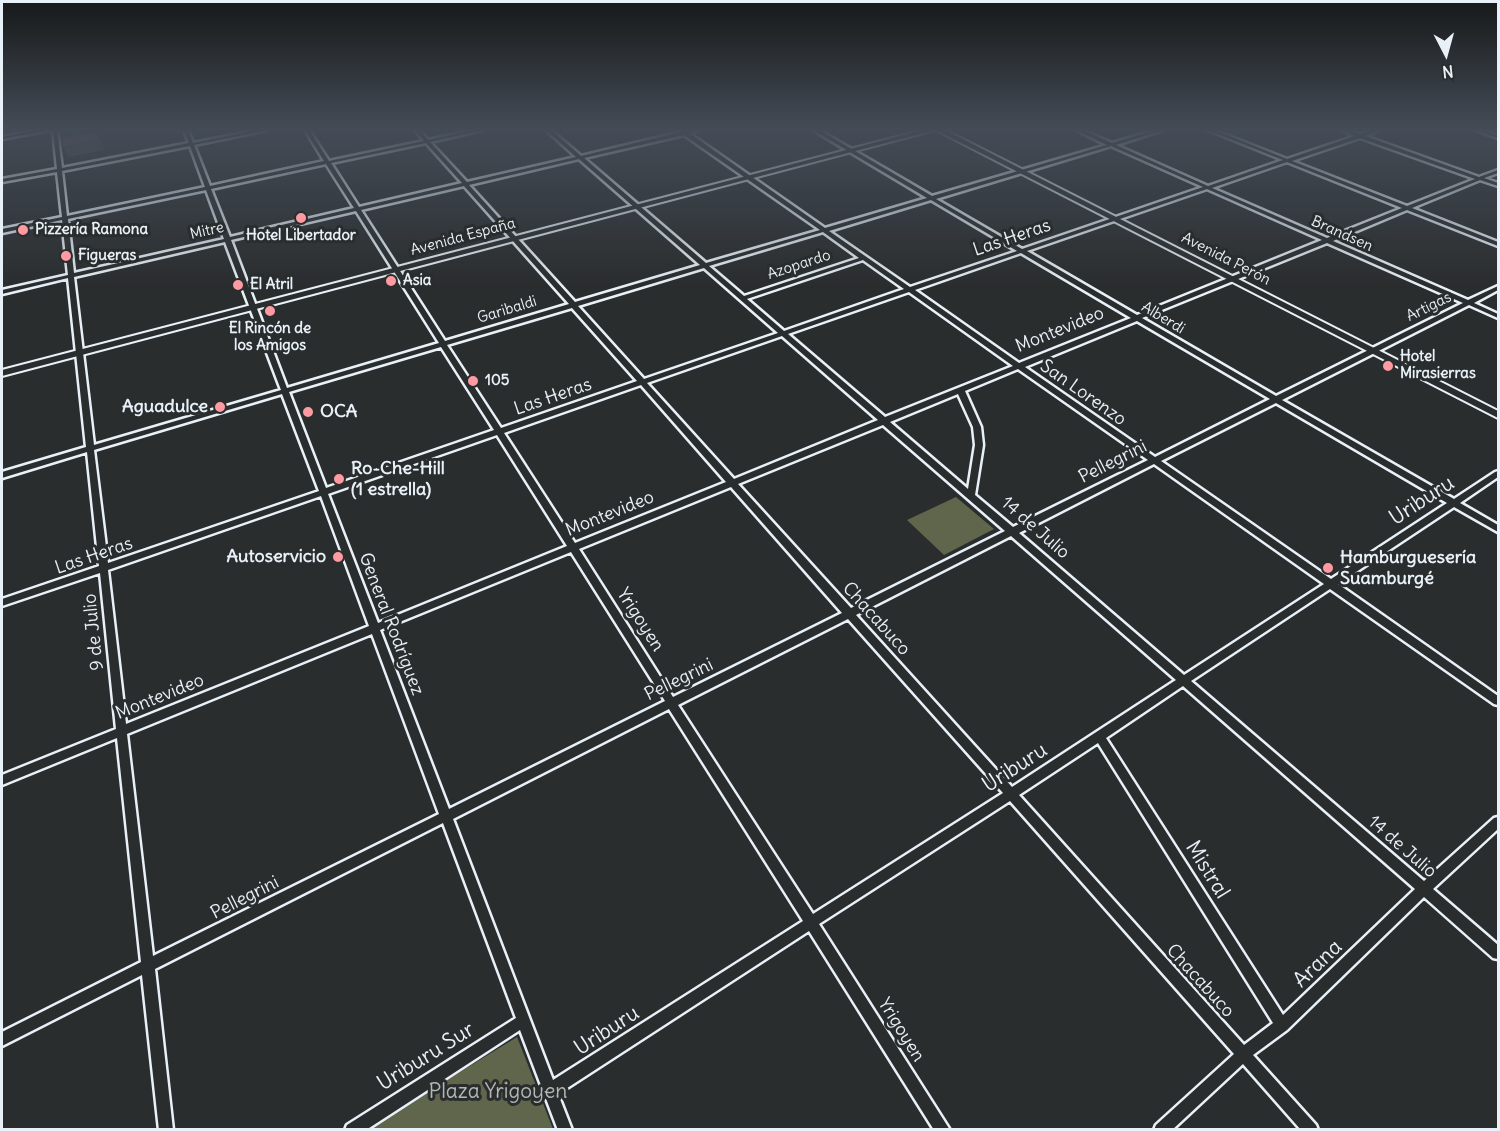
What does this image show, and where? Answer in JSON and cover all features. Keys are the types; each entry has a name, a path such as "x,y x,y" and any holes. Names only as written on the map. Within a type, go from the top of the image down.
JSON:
{"main road":[{"name":"Avenida España","path":"2,373 731,183"},
{"name":"Avenida Perón","path":"1044,183 1498,415"}],"street":[{"name":"9 de Julio","path":"61,183 166,1130"},
{"name":"General Rodríguez","path":"206,183 565,1130"},
{"path":"2,231 228,183"},
{"name":"Yrigoyen","path":"340,183 943,1130"},
{"name":"Mitre","path":"2,292 470,183"},
{"name":"14 de Julio","path":"609,183 1498,952"},
{"name":"San Lorenzo","path":"756,183 1498,701"},
{"name":"Alberdi","path":"905,183 1498,529"},
{"name":"Garibaldi","path":"2,475 982,183"},
{"name":"Brandsen","path":"1197,183 1498,316"},
{"name":"Las Heras","path":"2,603 1220,183"},
{"path":"1343,183 1498,244"},
{"name":"Montevideo","path":"2,780 1405,207 1470,183"},
{"name":"Chacabuco","path":"465,184 1311,1130"},
{"name":"Azopardo","path":"743,298 864,258"},
{"name":"Artigas","path":"1372,350 1498,288"},
{"name":"Pellegrini","path":"2,1039 1372,350"},
{"path":"960,389 977,427 980,445 971,496"},
{"name":"Uriburu","path":"551,1090 1011,794 1498,474"},
{"name":"Mistral","path":"1099,736 1282,1025"},
{"name":"Arana","path":"1161,1130 1244,1054 1282,1025 1425,888 1498,822"},
{"name":"Uriburu Sur","path":"352,1130 523,1021"}],"green space":[{"path":"956,497 994,529 944,555 907,520"},
{"name":"Plaza Yrigoyen","path":"517,1037 553,1129 367,1129"}],"place":[{"name":"Hotel Libertador","path":"301,218"},
{"name":"Pizzería Ramona","path":"23,230"},
{"name":"Figueras","path":"66,256"},
{"name":"Asia","path":"391,281"},
{"name":"El Atril","path":"238,285"},
{"name":"El Rincón de los Amigos","path":"270,311"},
{"name":"Hotel Mirasierras","path":"1388,366"},
{"name":"105","path":"473,381"},
{"name":"Aguadulce","path":"220,407"},
{"name":"OCA","path":"308,412"},
{"name":"Ro-Che-Hill (1 estrella)","path":"339,479"},
{"name":"Autoservicio","path":"338,557"},
{"name":"Hamburguesería Suamburgé","path":"1328,568"}]}
